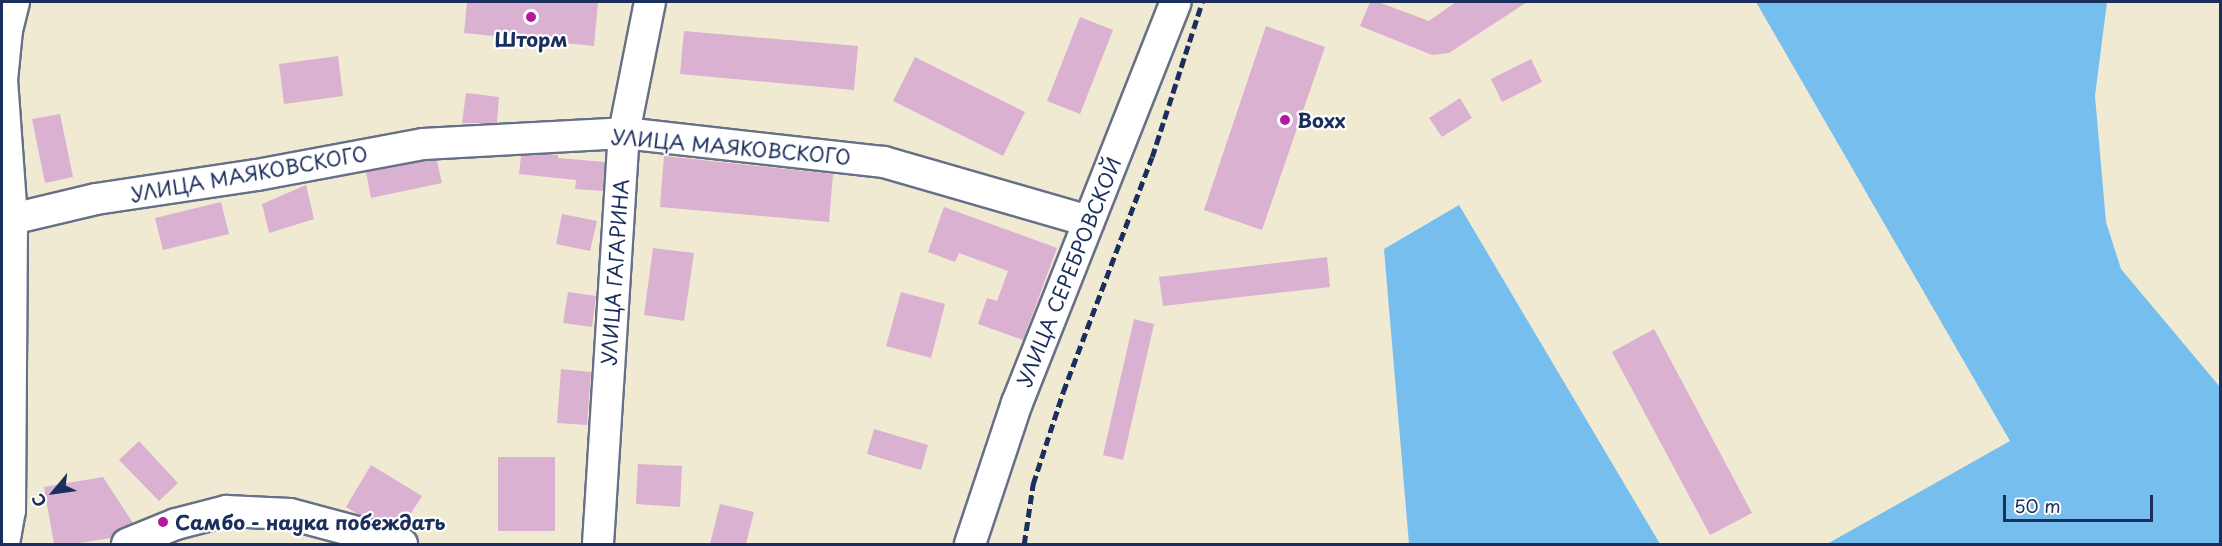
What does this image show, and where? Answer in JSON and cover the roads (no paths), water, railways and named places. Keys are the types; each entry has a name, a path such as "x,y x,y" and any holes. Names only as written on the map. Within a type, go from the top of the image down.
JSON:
{"street":[{"path":"4,544 10,511 6,259 12,219 2,80 7,30 14,2"},
{"name":"УЛИЦА ГАГАРИНА","path":"598,544 624,133 650,2"},
{"name":"УЛИЦА СЕРЕБРОВСКОЙ","path":"970,544 1017,403 1176,2"},
{"name":"УЛИЦА МАЯКОВСКОГО","path":"12,219 96,199 257,175 423,144 624,133 884,162 1089,221"},
{"path":"127,544 176,524 226,511 290,514 402,544"}],"water":[{"path":"1756,2 2107,2 2095,96 2106,222 2121,269 2220,387 2220,544 1827,544 2010,441"},
{"path":"1459,205 1660,544 1409,544 1384,249"}],"railway":[{"path":"1024,544 1033,484 1063,392 1152,157 1202,2"}],"place":[{"name":"Шторм","path":"531,17"},
{"name":"Boxx","path":"1285,120"},
{"name":"Самбо - наука побеждать","path":"163,522"}]}
